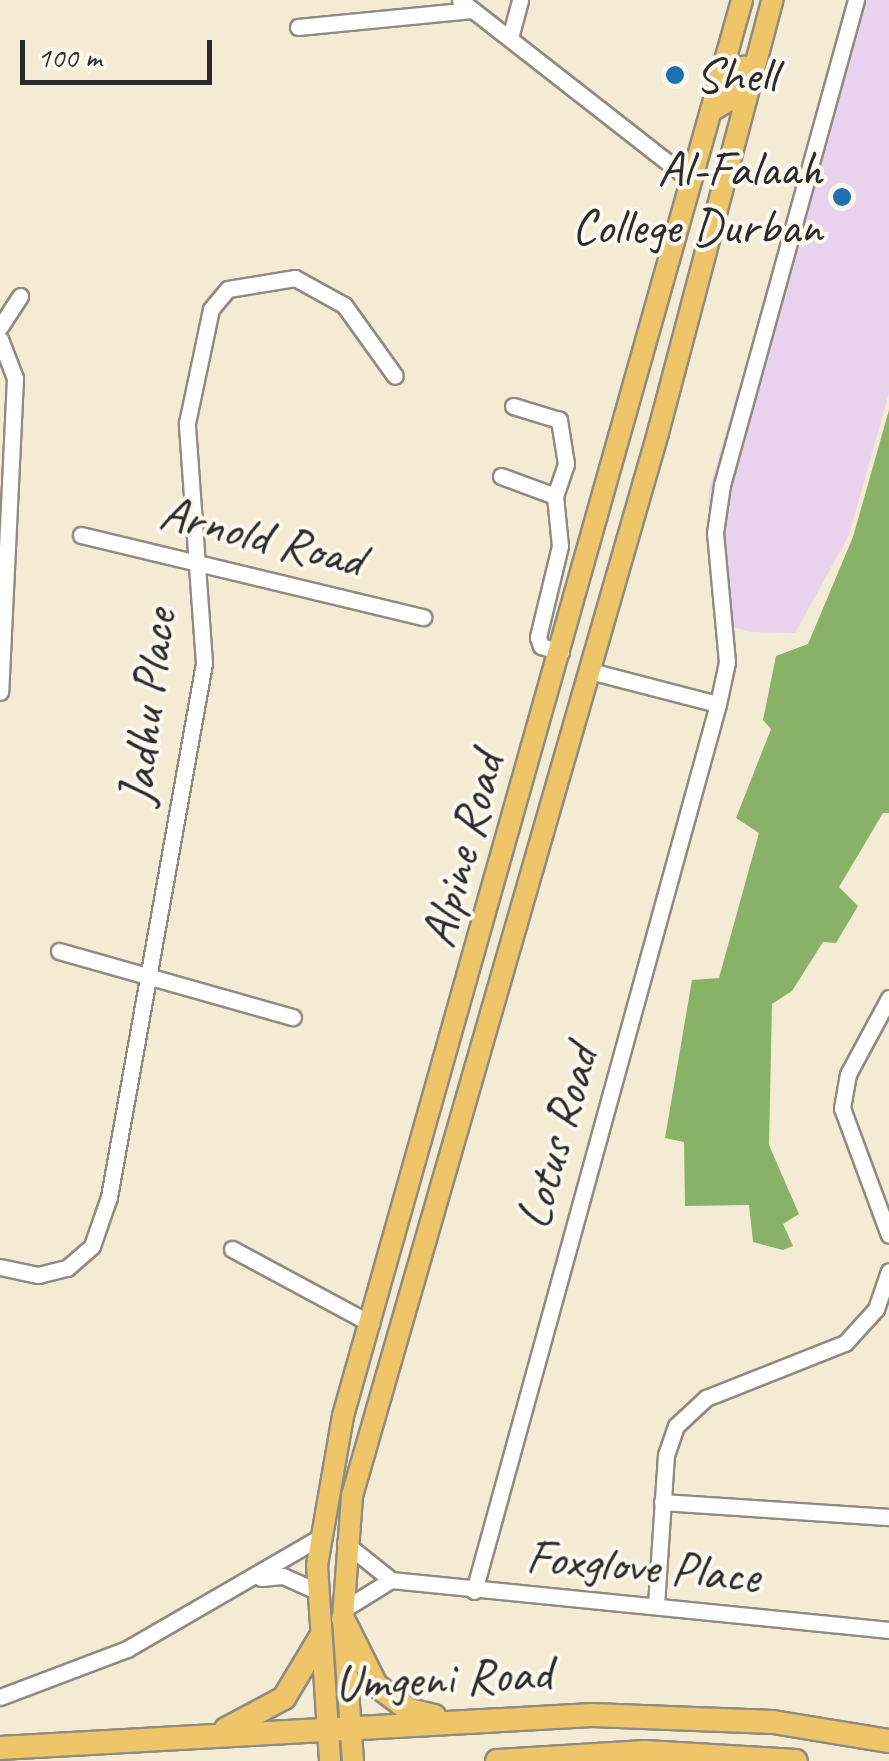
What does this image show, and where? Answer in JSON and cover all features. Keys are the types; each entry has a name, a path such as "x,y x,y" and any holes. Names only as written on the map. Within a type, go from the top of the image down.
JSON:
{"highway":[{"path":"344,1614 376,1685 409,1710 452,1722"},
{"path":"209,1736 284,1698 320,1638"},
{"name":"Umgeni Road","path":"0,1748 452,1722 687,1716 889,1741"},
{"path":"563,1761 632,1752"},
{"name":"Umgeni Road","path":"496,1761 632,1752 796,1761"}],"main road":[{"name":"Alpine Road","path":"330,1761 317,1591 320,1537 343,1416 468,988 551,649 592,544 742,0"},
{"name":"Alpine Road","path":"353,1761 344,1614 346,1542 369,1434 640,496 772,0"},
{"path":"711,110 732,96 772,0"},
{"path":"592,544 613,496 640,496"},
{"path":"468,988 484,990 506,955"}],"street":[{"path":"511,34 520,0"},
{"name":"Lotus Road","path":"474,1591 718,704 728,644 715,533 719,498 856,0"},
{"path":"298,26 466,5 511,34 692,181"},
{"name":"Jadhu Place","path":"0,1266 56,1273 81,1258 98,1233 204,663 187,424 196,360 220,296 262,280 304,282 344,305 395,376"},
{"path":"0,327 20,296"},
{"path":"0,339 15,378 0,692"},
{"path":"513,406 528,406 562,425 566,464 555,496 560,546 538,628 551,649"},
{"path":"501,476 555,496"},
{"name":"Arnold Road","path":"82,534 198,559 423,617"},
{"path":"590,671 718,704"},
{"path":"60,951 294,1017"},
{"path":"889,998 848,1074 842,1108 889,1236"},
{"path":"232,1250 371,1324"},
{"path":"656,1605 668,1446 684,1414 706,1398 844,1344 876,1309 889,1271"},
{"path":"662,1502 889,1517"},
{"path":"0,1696 94,1665 247,1582 320,1537"},
{"path":"344,1614 391,1580 346,1542"},
{"path":"247,1582 273,1574 317,1591"},
{"name":"Foxglove Place","path":"391,1580 889,1630"}],"shaded area":[{"name":"Al-Falaah College Durban","path":"853,0 889,0 889,393 849,535 795,633 751,632 719,623 708,548 709,490"}],"green space":[{"path":"889,410 889,813 883,813 839,887 858,906 836,943 823,942 792,991 772,1004 769,1145 799,1214 783,1224 793,1246 783,1250 753,1242 749,1205 685,1206 684,1142 665,1138 692,980 719,978 759,833 736,818 771,729 763,720 776,656 808,644 853,537"}],"place":[{"name":"Shell","path":"675,75"},
{"name":"Al-Falaah College Durban","path":"842,197"}]}
